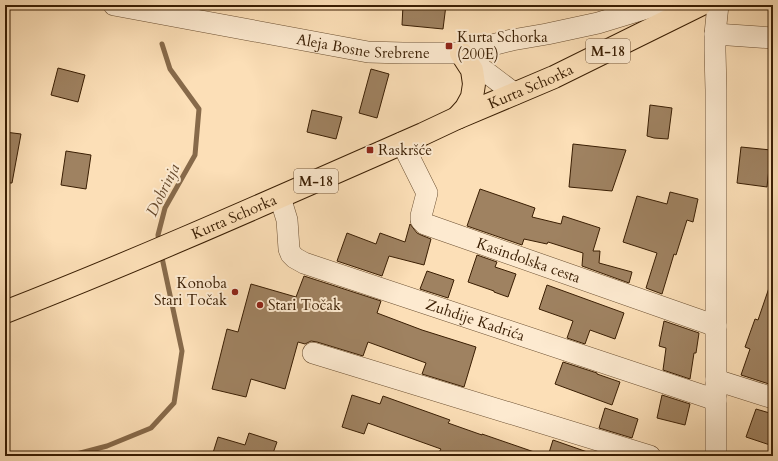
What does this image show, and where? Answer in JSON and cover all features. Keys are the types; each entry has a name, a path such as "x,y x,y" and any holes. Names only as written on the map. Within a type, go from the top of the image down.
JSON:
{"main road":[{"name":"Kurta Schorka","path":"5,312 174,243 457,118 516,94 554,77 700,5"},
{"path":"457,118 466,108 472,96 474,84 472,70 461,53"}],"street":[{"name":"Aleja Bosne Srebrene","path":"114,5 368,52 404,53 461,53 512,40 598,23 657,5"},
{"path":"716,456 715,34 718,5"},
{"path":"715,34 773,38"},
{"path":"461,53 516,94"},
{"name":"Kasindolska cesta","path":"402,143 427,194 421,216 421,220 425,224 716,326"},
{"name":"Zuhdije Kadrića","path":"280,197 288,220 289,249 295,258 304,263 716,390 773,398"},
{"path":"313,352 650,456"}],"building":[{"path":"403,5 446,5 443,29 402,25"},
{"path":"58,68 85,75 78,102 51,95"},
{"path":"371,69 389,74 377,118 359,113"},
{"path":"650,105 672,108 668,139 647,136"},
{"path":"312,110 342,117 336,139 307,132"},
{"path":"5,132 21,134 12,183 5,183"},
{"path":"573,144 626,150 612,191 569,187"},
{"path":"741,147 771,150 767,187 737,183"},
{"path":"66,151 91,155 86,189 61,185"},
{"path":"480,189 535,208 532,217 561,224 563,216 600,228 593,251 600,251 599,263 632,272 629,283 582,266 583,253 548,242 547,244 524,239 522,245 467,226"},
{"path":"670,192 698,199 693,222 687,220 676,255 674,254 662,294 646,288 657,253 623,242 637,196 667,204"},
{"path":"410,224 417,233 431,239 424,265 389,256 382,276 337,261 347,233 376,244 380,233 405,242"},
{"path":"477,255 497,262 495,267 516,274 508,297 468,282"},
{"path":"427,271 454,280 448,298 420,289"},
{"path":"304,276 381,301 377,313 422,330 476,347 464,387 422,374 426,363 368,342 363,356 311,341 305,344 298,342 285,389 251,379 246,397 212,389 227,329 238,332 251,284 296,297"},
{"path":"771,282 773,282 773,373 769,384 741,375 750,349 745,347 755,319 758,320"},
{"path":"547,285 624,313 615,339 590,330 585,344 567,338 573,321 539,309"},
{"path":"664,321 699,333 690,379 663,370 666,348 659,346"},
{"path":"563,362 620,382 612,405 555,384"},
{"path":"352,395 380,404 383,396 450,420 448,423 540,454 540,456 451,456 439,452 441,449 368,423 364,434 342,427"},
{"path":"662,395 690,404 685,425 657,418"},
{"path":"605,408 638,419 632,438 599,428"},
{"path":"756,409 773,414 773,446 746,437"},
{"path":"249,433 277,442 272,456 212,456 218,437 245,445"},
{"path":"553,440 593,454 592,456 548,456"}],"waterway":[{"name":"Dobrinja","path":"159,243 158,235 165,208 195,155 199,109 170,69 162,44"},
{"name":"Dobrinja","path":"69,456 107,446 151,428 174,403 182,351 161,253"}],"place":[{"name":"Kurta Schorka (200E)","path":"449,46"},
{"name":"Raskršće","path":"370,150"},
{"name":"Konoba Stari Točak","path":"235,292"},
{"name":"Stari Točak","path":"260,305"}]}
